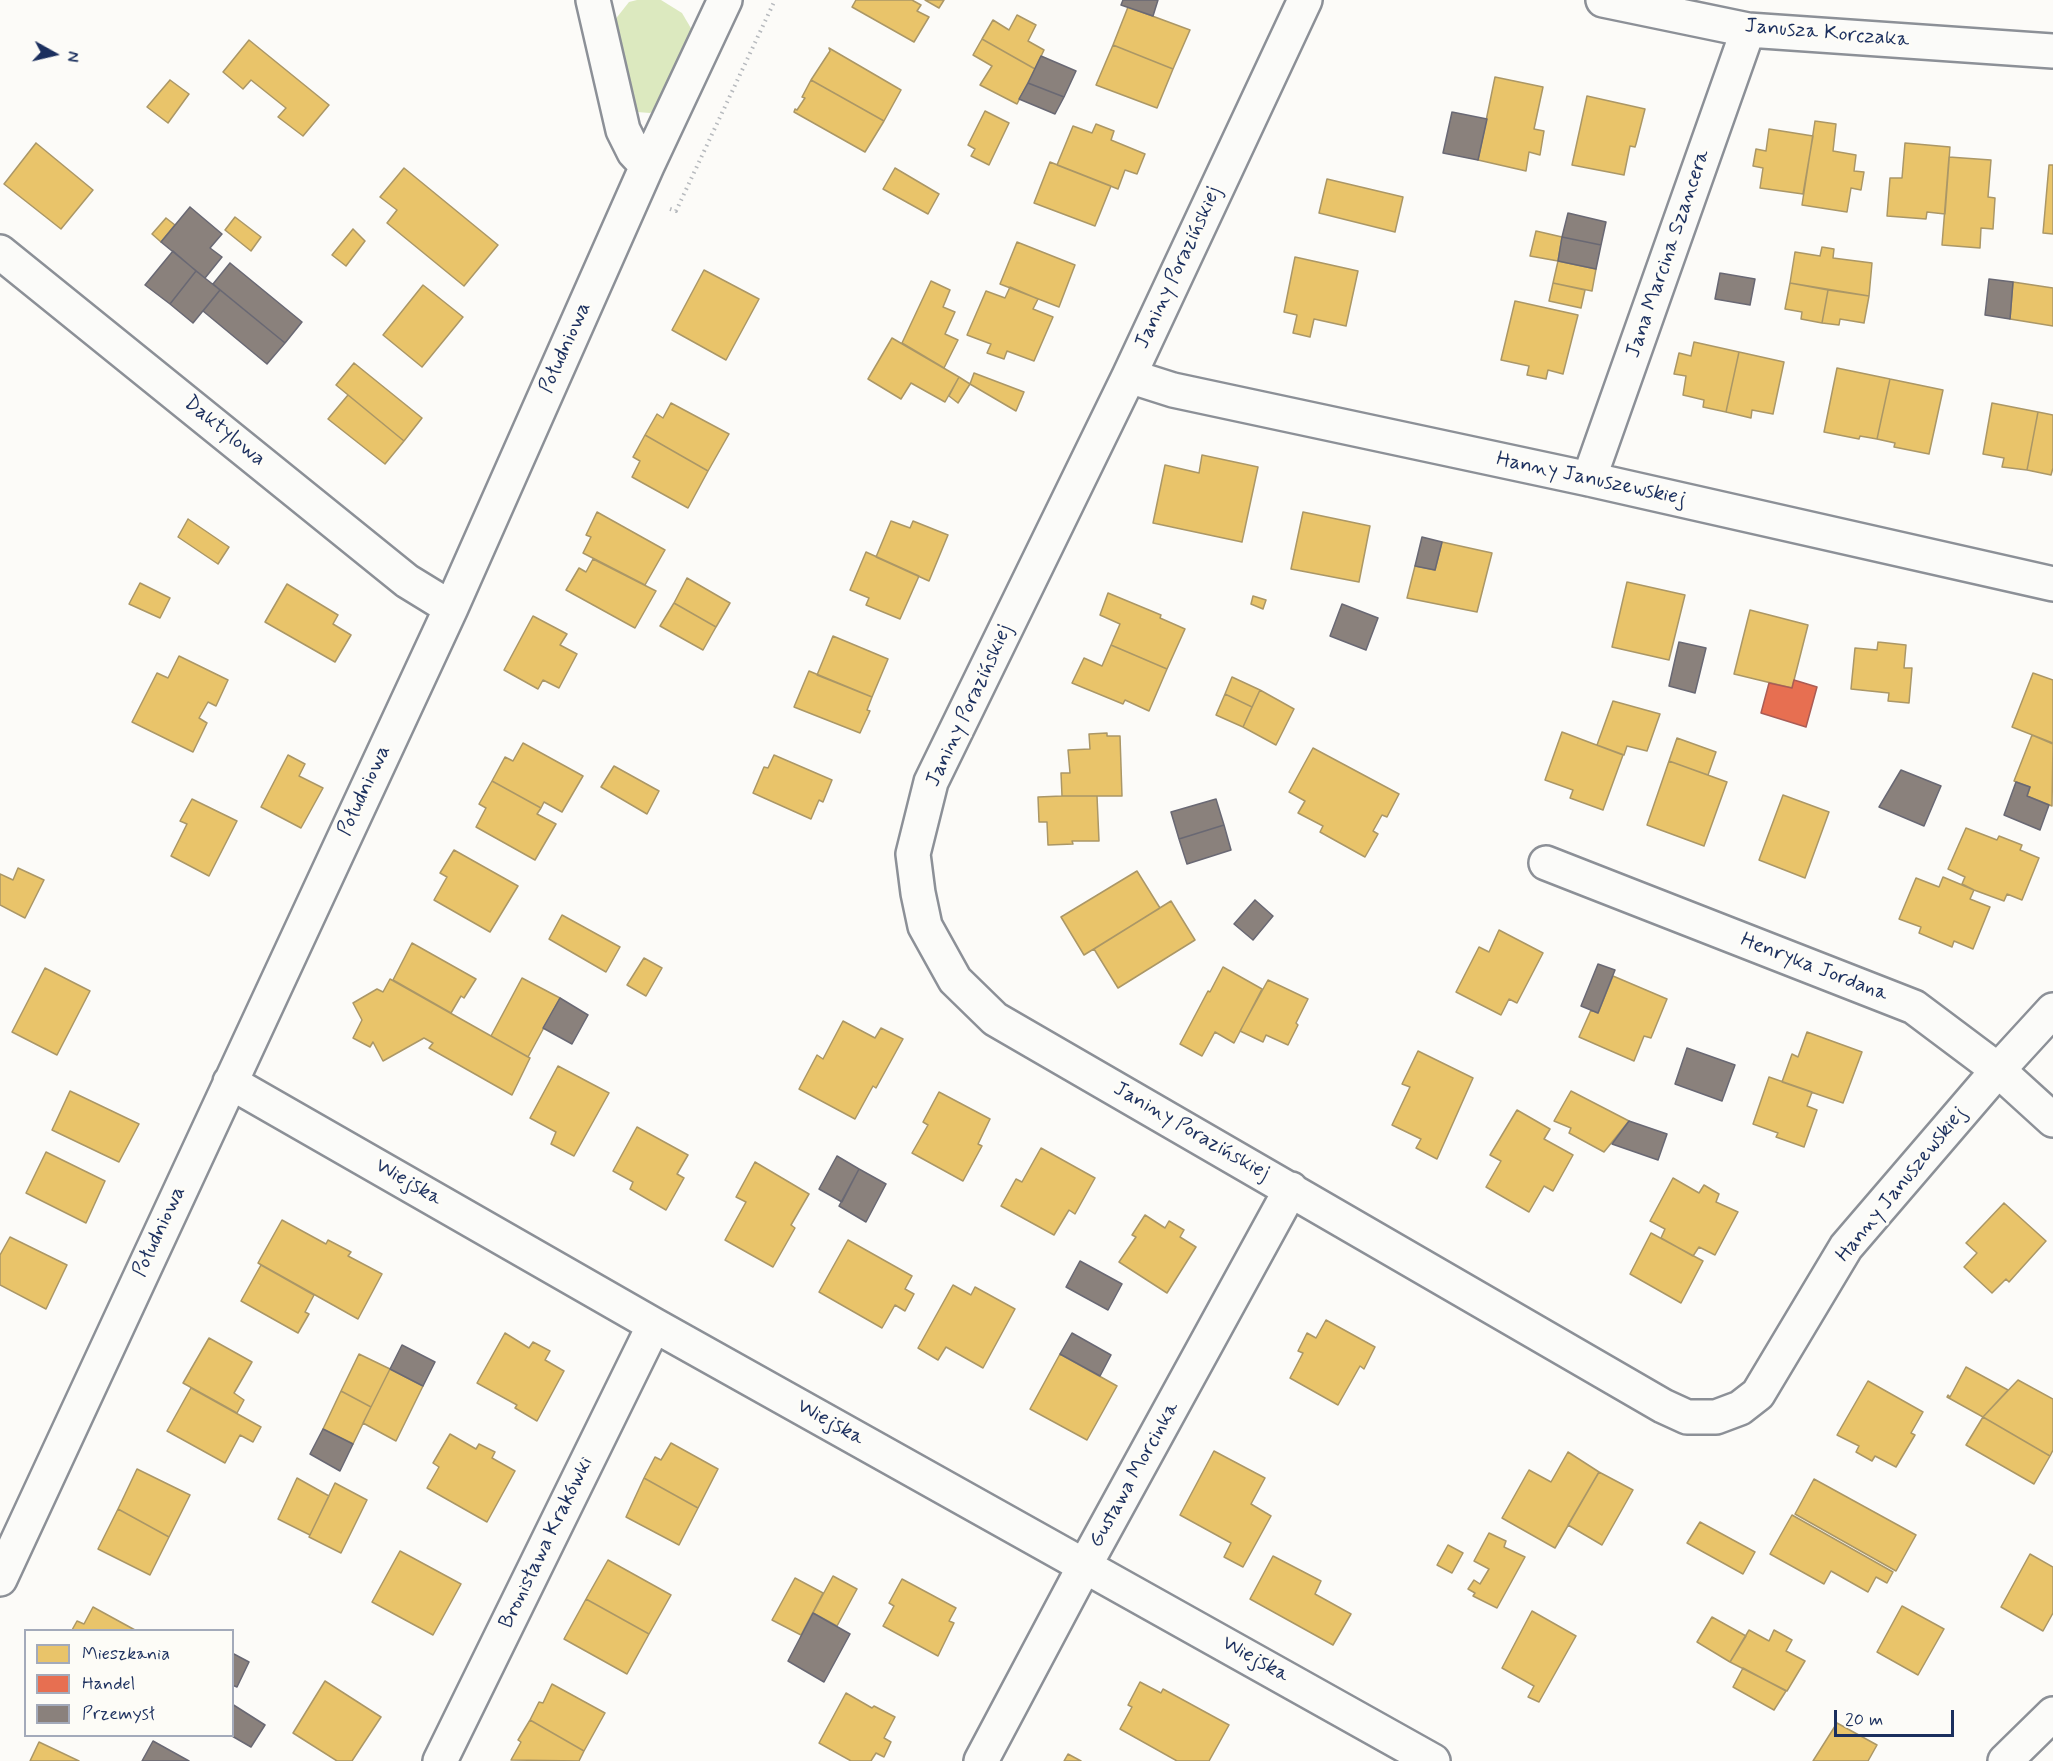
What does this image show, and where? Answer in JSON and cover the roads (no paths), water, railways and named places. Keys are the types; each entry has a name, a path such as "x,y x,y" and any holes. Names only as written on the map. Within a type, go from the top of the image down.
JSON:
{"street":[{"path":"593,0 623,130 634,152 647,166"},
{"name":"Południowa","path":"0,1579 451,608 647,166 724,0"},
{"name":"Janiny Porazińskiej","path":"1305,0 1129,376 931,782 913,854 925,926 955,980 995,1019 1663,1406 1687,1418 1716,1417"},
{"name":"Janusza Korczaka","path":"1603,0 1748,30 2053,51"},
{"name":"Jana Marcina Szancera","path":"1589,479 1748,30"},
{"name":"Daktylowa","path":"0,252 398,573 451,608"},
{"name":"Hanny Januszewskiej","path":"1129,376 1173,390 1589,479 2053,584"},
{"name":"Henryka Jordana","path":"1546,863 1914,1007 1998,1070 2053,1120"},
{"name":"Hanny Januszewskiej","path":"1716,1417 1740,1408 1758,1394 1846,1248 1998,1070 2053,1010"},
{"name":"Wiejska","path":"230,1082 654,1325 1433,1761"},
{"name":"Gustawa Morcinka","path":"981,1761 1085,1565 1291,1190"},
{"name":"Bronisława Krakówki","path":"440,1761 654,1325"},
{"path":"2005,1761 2053,1714"}]}
